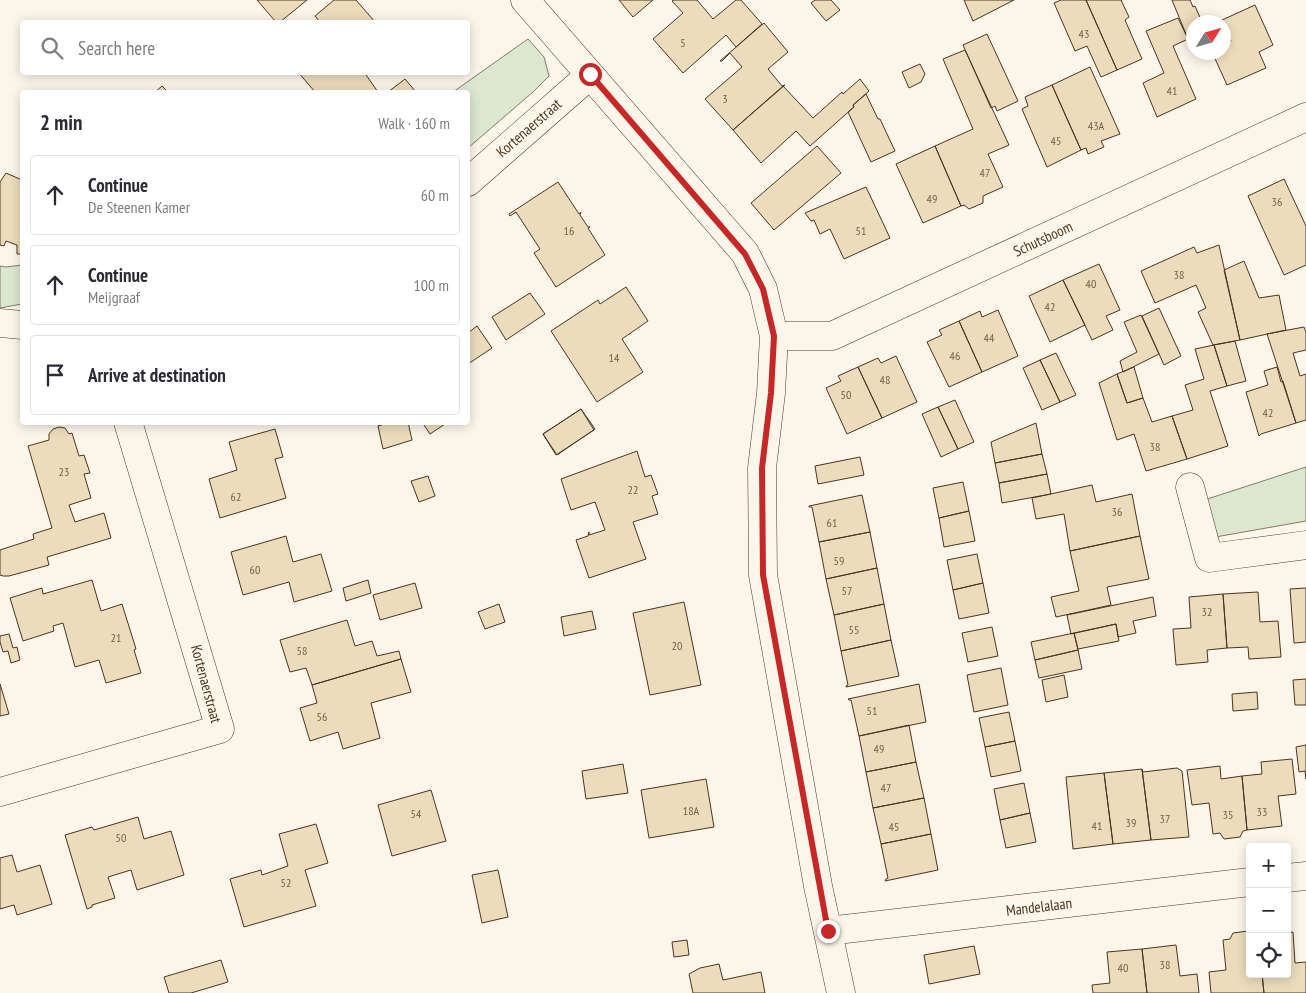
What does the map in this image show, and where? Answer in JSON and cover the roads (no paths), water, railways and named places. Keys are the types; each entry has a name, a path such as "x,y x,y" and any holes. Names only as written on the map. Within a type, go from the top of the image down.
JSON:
{"street":[{"path":"525,0 745,254 763,289 774,336 771,393 762,468 763,575 841,993"},
{"name":"Kortenaerstraat","path":"470,180 590,74"},
{"name":"Schutsboom","path":"774,336 832,336 1306,117"},
{"path":"0,323 20,325"},
{"name":"Kortenaerstraat","path":"0,792 220,729 129,425"},
{"path":"1190,487 1209,558 1306,545"},
{"path":"1291,878 1306,876"},
{"name":"Mandelalaan","path":"828,931 1246,882"}]}
